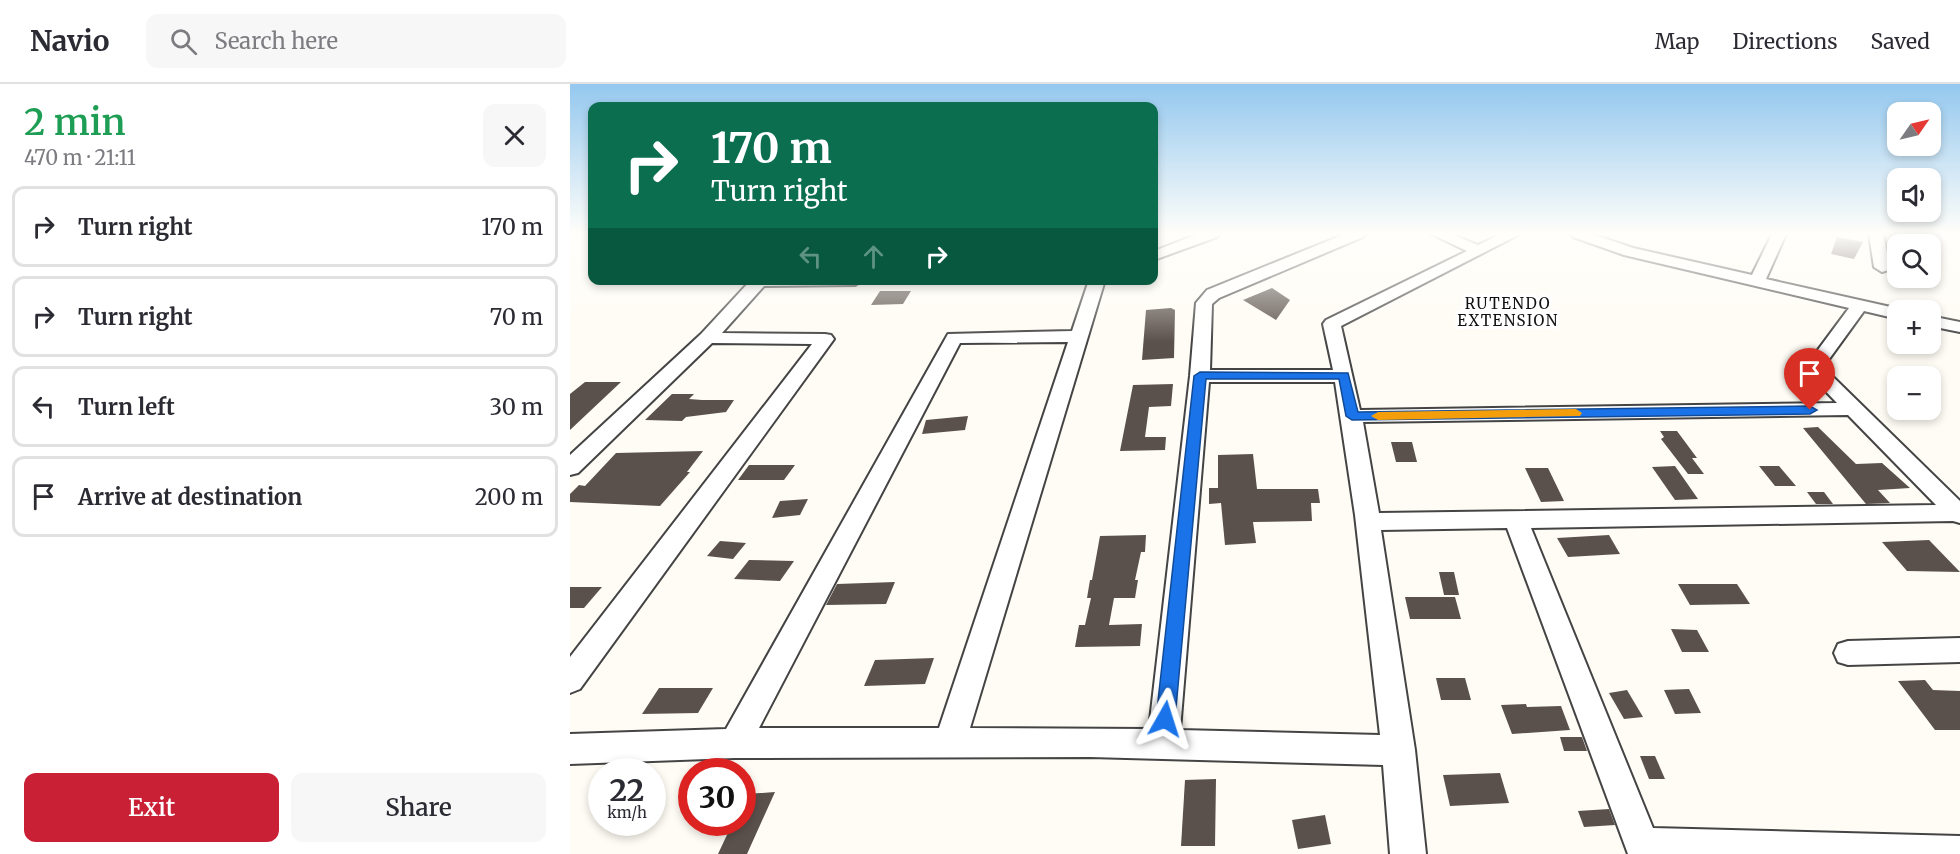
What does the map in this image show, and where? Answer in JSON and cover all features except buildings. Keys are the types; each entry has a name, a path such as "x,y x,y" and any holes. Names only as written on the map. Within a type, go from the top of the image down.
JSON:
{"street":[{"path":"1163,742 1200,376 1204,303 1213,294 1271,270"},
{"path":"1408,854 1399,750 1368,522 1352,416 1332,324 1441,270"},
{"path":"1711,270 1887,312"},
{"path":"1757,280 1762,270"},
{"path":"570,468 707,338 756,285"},
{"path":"950,742 1095,285"},
{"path":"1859,306 1818,362 1820,375 1959,514"},
{"path":"1941,323 1960,327"},
{"path":"735,743 954,338 1079,336"},
{"path":"570,680 825,339 707,338"},
{"path":"1200,376 1344,376"},
{"path":"1352,416 1856,410"},
{"path":"1368,522 1515,518 1959,514"},
{"path":"1515,518 1642,845 1960,854"},
{"path":"1848,653 1960,650"},
{"path":"570,749 735,743 1163,742 1399,750"}],"slow traffic":[{"path":"1378,416 1576,413"}],"district":[{"name":"RUTENDO EXTENSION","path":"1508,312"}],"route":[{"path":"1165,719 1200,376 1344,376 1352,416 1810,410"}]}
